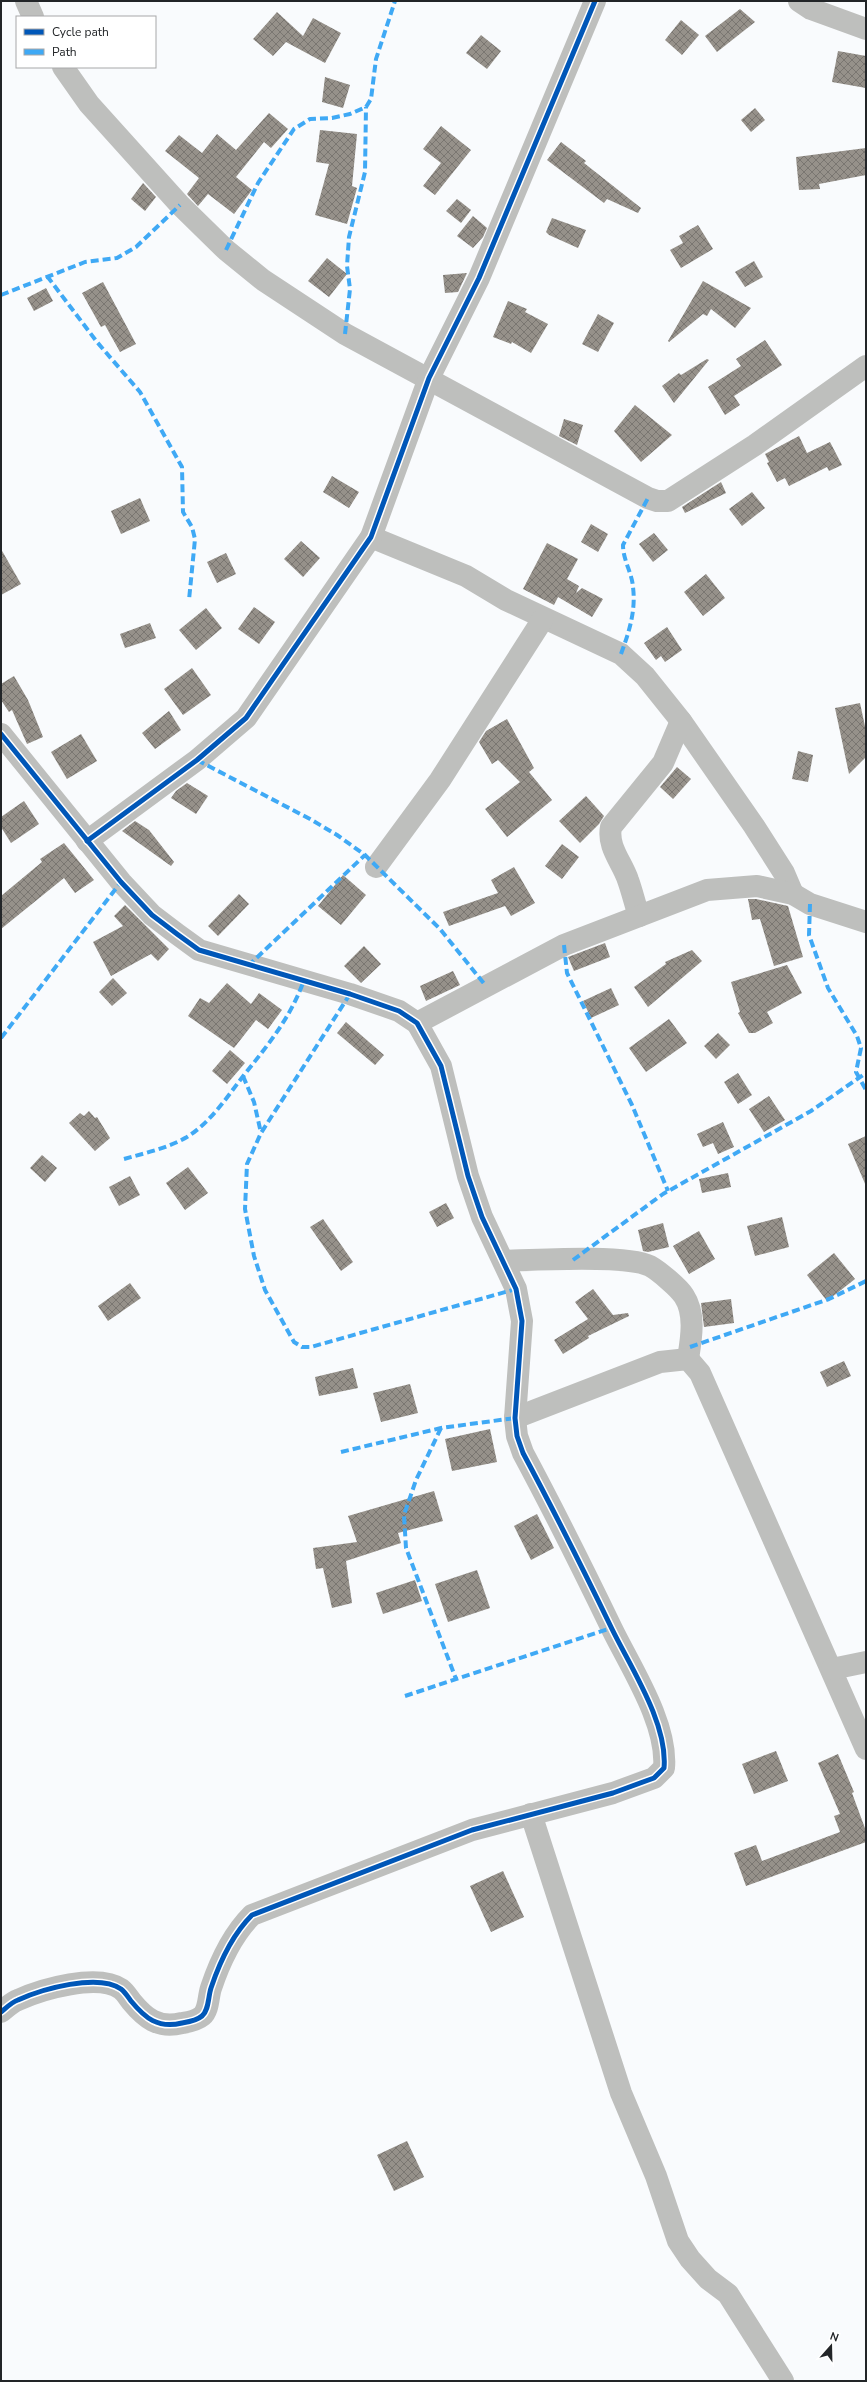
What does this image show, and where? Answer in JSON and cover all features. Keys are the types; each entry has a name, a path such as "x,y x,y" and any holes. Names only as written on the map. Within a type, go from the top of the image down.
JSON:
{"street":[{"path":"26,1 33,16"},
{"path":"87,841 197,760 246,718 371,537 429,378 479,278 596,1"},
{"path":"799,1 811,9 866,29"},
{"path":"64,68 89,104 180,205 226,250 263,280 344,334 429,378 648,498 657,501 668,501 755,445 866,366"},
{"path":"371,537 466,576 543,618 621,654 645,676 681,721 754,826 784,873 793,894"},
{"path":"376,867 440,780 543,618"},
{"path":"639,916 628,878 609,836 611,827 663,763 681,721"},
{"path":"1,734 87,841 152,915 199,950 350,994 399,1011 417,1023 441,1066 468,1176 482,1217 516,1289 522,1321 515,1418 517,1436 523,1453 576,1553 655,1717 666,1755 664,1768 654,1778 613,1793 472,1830 252,1915 239,1928 225,1953 211,1988 206,2011 196,2020 174,2025 163,2025 151,2022 121,1989 100,1982 66,1986 39,1992 17,2000 1,2012"},
{"path":"417,1023 564,945 707,890 757,886 793,894 810,904 866,922"},
{"path":"504,1261 616,1261 650,1266 684,1296 689,1310 692,1333 688,1359 700,1373 832,1669 866,1749"},
{"path":"515,1418 660,1362 688,1359"},
{"path":"832,1669 866,1662"},
{"path":"530,1814 621,2093 656,2176 678,2241 690,2259 704,2274 728,2294 783,2381"}],"building":[{"path":"740,9 755,22 717,52 705,36"},
{"path":"277,12 303,36 313,18 341,33 325,63 286,42 273,56 253,39"},
{"path":"681,20 699,35 682,55 665,40"},
{"path":"481,35 501,51 487,69 466,53"},
{"path":"838,51 866,56 866,88 832,82"},
{"path":"325,77 350,85 343,108 322,102"},
{"path":"755,108 765,120 751,132 741,120"},
{"path":"269,113 288,129 271,148 264,142 236,177 252,190 234,214 208,194 198,206 187,194 199,178 165,151 179,135 202,153 217,134 236,150"},
{"path":"441,126 471,150 435,195 423,186 441,163 423,149"},
{"path":"320,130 357,134 352,186 357,188 347,224 315,215 329,164 316,162"},
{"path":"561,142 586,161 584,163 641,208 638,213 607,199 604,203 547,160"},
{"path":"866,148 866,175 819,184 820,189 799,190 796,157"},
{"path":"143,183 156,197 145,211 131,199"},
{"path":"457,199 471,210 461,223 446,211"},
{"path":"473,216 487,228 483,237 473,248 457,236"},
{"path":"552,218 586,230 578,248 549,235 546,232"},
{"path":"698,225 713,249 681,268 670,250 683,243 679,236"},
{"path":"327,258 347,274 329,297 308,281"},
{"path":"754,261 763,277 745,287 735,272"},
{"path":"467,273 458,292 445,293 443,275"},
{"path":"703,281 751,308 735,328 711,309 707,316 703,314 669,342 668,341"},
{"path":"103,282 136,344 120,352 105,325 101,327 82,293"},
{"path":"46,288 53,301 34,311 27,298"},
{"path":"508,301 527,309 525,312 548,324 531,353 512,342 511,344 493,337"},
{"path":"598,314 614,323 598,352 582,344"},
{"path":"765,340 782,365 734,396 740,405 725,415 708,387 741,366 736,359"},
{"path":"707,359 709,360 674,403 662,386 679,373 681,375"},
{"path":"635,405 672,435 641,462 614,431"},
{"path":"564,419 583,425 577,445 559,436"},
{"path":"799,436 807,453 830,442 842,465 829,471 827,467 789,486 785,478 777,482 767,463 769,462 765,454"},
{"path":"332,476 359,492 349,508 323,492"},
{"path":"721,482 726,493 685,513 682,507"},
{"path":"752,492 765,508 742,526 729,509"},
{"path":"140,498 150,521 121,534 111,511"},
{"path":"591,524 608,534 598,552 581,542"},
{"path":"654,533 668,550 653,562 639,544"},
{"path":"301,541 320,558 303,577 284,559"},
{"path":"547,543 578,559 567,579 579,586 576,593 582,588 603,599 592,617 558,597 554,605 523,589"},
{"path":"1,549 21,584 1,595"},
{"path":"226,553 236,574 217,583 207,562"},
{"path":"706,574 725,598 703,616 684,592"},
{"path":"254,607 275,622 259,644 238,629"},
{"path":"206,608 222,628 196,650 179,630"},
{"path":"150,623 156,638 125,648 120,634"},
{"path":"667,627 682,650 665,662 661,656 656,660 644,643"},
{"path":"192,668 211,695 183,715 164,689"},
{"path":"14,676 28,700 43,737 27,744 12,710 9,712 1,700 1,684"},
{"path":"860,703 866,731 866,757 849,774 835,708"},
{"path":"169,711 181,730 155,749 142,733"},
{"path":"507,719 534,768 529,772 552,800 507,837 485,809 520,782 498,760 492,764 479,742 486,731"},
{"path":"81,734 97,761 67,779 51,752"},
{"path":"798,751 813,755 808,782 792,779"},
{"path":"677,767 691,779 673,799 660,787"},
{"path":"187,783 208,796 196,814 171,798 176,791"},
{"path":"586,796 604,816 599,824 580,843 559,821"},
{"path":"24,801 39,824 11,843 1,827 1,817"},
{"path":"135,821 149,830 174,862 171,866 122,831"},
{"path":"64,843 94,880 75,893 64,878 1,929 1,896 42,862 40,859"},
{"path":"562,844 579,857 562,879 545,866"},
{"path":"514,867 535,903 511,916 505,906 449,926 443,912 498,893 491,880"},
{"path":"343,875 366,895 341,925 318,906"},
{"path":"239,894 249,904 218,936 208,926"},
{"path":"748,899 756,899 788,906 803,957 774,966 760,919 752,920"},
{"path":"125,905 169,949 158,961 151,954 111,976 93,942 123,926 114,916"},
{"path":"605,943 610,957 574,971 568,957"},
{"path":"364,946 381,964 361,983 344,966"},
{"path":"692,950 702,961 648,1007 634,987 666,964 665,962"},
{"path":"787,965 802,993 767,1012 773,1023 755,1033 749,1033 738,1013 740,1012 731,982"},
{"path":"453,971 460,985 426,1001 420,986"},
{"path":"113,978 127,993 112,1006 99,992"},
{"path":"227,983 251,1004 259,993 282,1010 268,1029 256,1020 234,1048 188,1016 200,998 209,1003"},
{"path":"611,988 619,1005 591,1018 583,1001"},
{"path":"669,1019 687,1043 646,1072 629,1048"},
{"path":"346,1022 384,1055 375,1065 337,1033"},
{"path":"718,1033 730,1045 716,1059 704,1046"},
{"path":"230,1050 245,1063 227,1084 212,1071"},
{"path":"738,1073 752,1095 738,1104 724,1082"},
{"path":"769,1096 785,1120 764,1132 749,1109"},
{"path":"89,1111 95,1118 97,1117 110,1138 95,1151 69,1123 80,1113 84,1116"},
{"path":"723,1122 734,1147 718,1154 713,1143 703,1147 697,1134"},
{"path":"866,1136 866,1186 848,1144"},
{"path":"42,1155 57,1168 45,1182 30,1168"},
{"path":"188,1167 208,1193 185,1210 166,1183"},
{"path":"728,1173 731,1187 702,1193 699,1179"},
{"path":"130,1176 140,1195 119,1206 109,1187"},
{"path":"446,1203 454,1218 437,1227 429,1212"},
{"path":"782,1217 789,1247 755,1256 747,1226"},
{"path":"323,1219 353,1262 341,1271 310,1227"},
{"path":"663,1223 669,1247 648,1252 643,1251 638,1230"},
{"path":"699,1231 715,1259 689,1274 673,1246"},
{"path":"834,1253 855,1279 827,1301 807,1275"},
{"path":"130,1283 141,1298 108,1321 98,1306"},
{"path":"593,1289 613,1315 628,1313 629,1316 588,1336 589,1338 563,1354 554,1340 588,1319 575,1302"},
{"path":"731,1299 734,1323 704,1327 701,1303"},
{"path":"844,1361 851,1376 827,1387 820,1372"},
{"path":"353,1368 358,1388 319,1396 315,1377"},
{"path":"410,1384 418,1413 381,1422 373,1393"},
{"path":"490,1429 497,1462 452,1471 445,1439"},
{"path":"434,1491 443,1521 398,1533 401,1543 346,1561 352,1603 332,1608 323,1568 316,1569 313,1548 357,1542 348,1516"},
{"path":"537,1514 554,1548 531,1560 514,1526"},
{"path":"477,1570 490,1608 448,1622 435,1584"},
{"path":"415,1580 422,1601 383,1614 376,1593"},
{"path":"776,1751 788,1781 754,1794 742,1764"},
{"path":"838,1754 854,1792 852,1793 866,1831 866,1842 746,1886 734,1853 756,1845 762,1861 840,1832 834,1816 840,1814 818,1763"},
{"path":"503,1871 524,1917 491,1932 470,1886"},
{"path":"407,2141 424,2177 394,2191 377,2155"}],"marked path":[{"path":"226,250 258,183 294,129 310,119 332,118 350,114 366,107 371,99 376,59 395,1"},
{"path":"345,334 350,289 347,266 349,237 365,172 366,107"},
{"path":"1,295 85,262 117,258 136,247 180,205"},
{"path":"47,276 97,342 140,392 182,467 183,512 192,527 195,539 189,600"},
{"path":"621,654 629,629 634,604 632,582 624,556 623,545 648,498"},
{"path":"197,760 310,819 337,835 365,855 440,929 486,986"},
{"path":"248,966 365,855"},
{"path":"1,1038 121,882"},
{"path":"810,904 809,935 828,988 857,1036 861,1048 856,1072 866,1090"},
{"path":"564,945 567,973 632,1105 668,1191"},
{"path":"124,1159 172,1144 187,1137 204,1124 225,1100 278,1030 293,1006 304,980"},
{"path":"350,994 261,1133 247,1164 245,1209 254,1256 265,1290 294,1342 302,1347 311,1347 516,1289"},
{"path":"573,1260 663,1194 811,1111 866,1073"},
{"path":"243,1076 254,1102 261,1133"},
{"path":"690,1347 829,1299 866,1281"},
{"path":"341,1452 441,1428 515,1418"},
{"path":"441,1428 416,1480 404,1515 406,1548 456,1679"},
{"path":"405,1696 611,1628"}],"cycle path":[{"path":"87,841 197,760 246,718 371,537 429,378 479,278 595,1"},
{"path":"1,734 121,882 152,915 199,950 350,994 399,1011 417,1023 441,1066 468,1176 482,1217 516,1289 522,1321 515,1418 517,1436 523,1453 647,1697 660,1733 664,1751 664,1768 654,1778 613,1793 472,1830 252,1915 238,1931 227,1949 211,1988 206,2010 200,2018 195,2020 173,2024 153,2021 147,2017 121,1989 111,1984 99,1982 70,1984 41,1991 16,2001 1,2012"}]}
